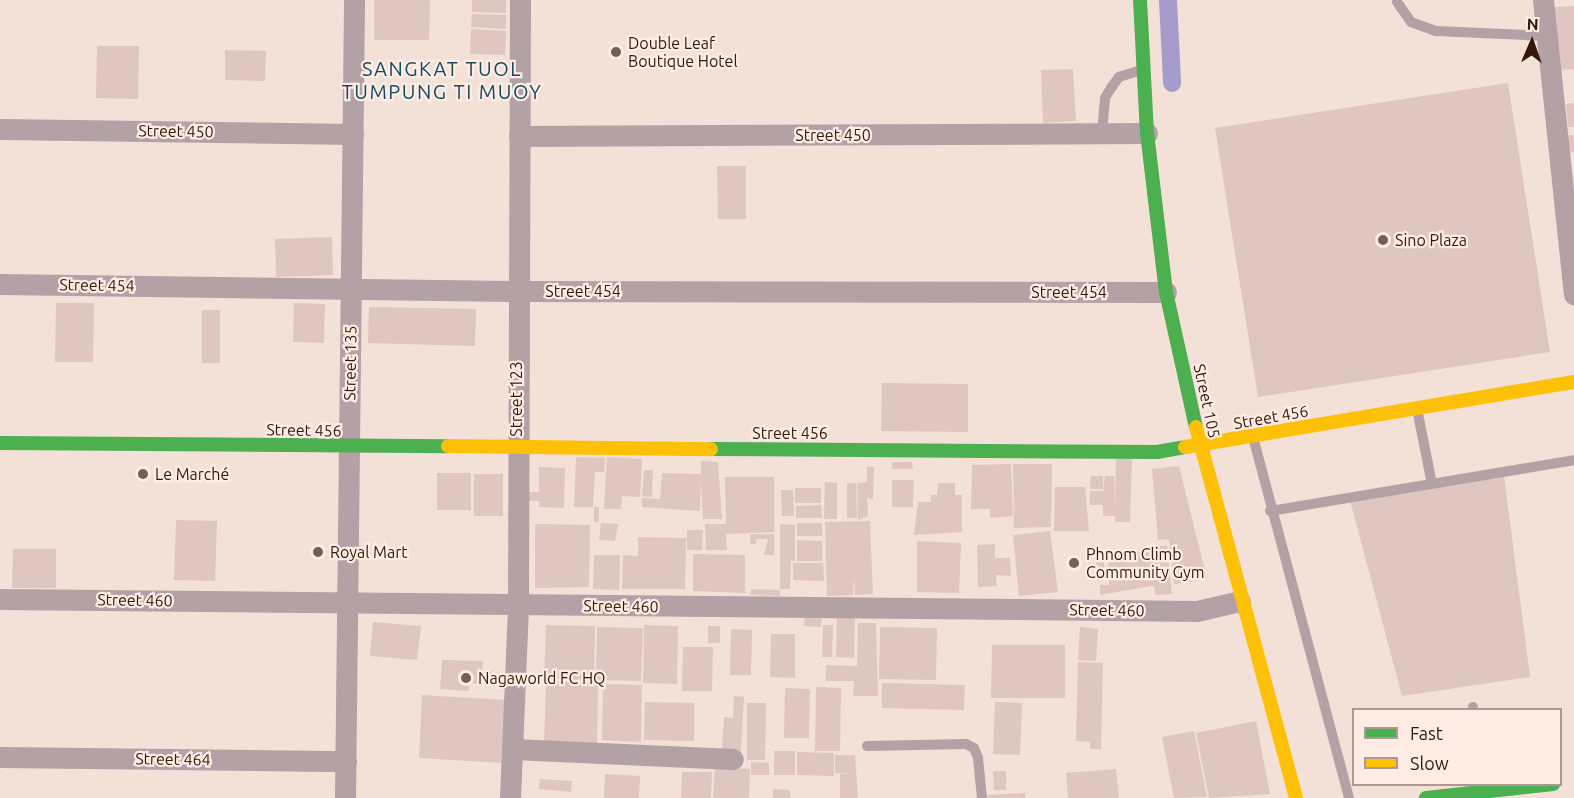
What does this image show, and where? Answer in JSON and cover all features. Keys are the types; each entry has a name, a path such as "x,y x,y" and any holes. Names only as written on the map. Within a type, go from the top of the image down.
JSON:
{"street":[{"name":"Street 135","path":"345,798 354,0"},
{"name":"Street 123","path":"510,798 518,605 516,291 520,0"},
{"name":"Street 105","path":"1140,0 1147,133 1166,292 1200,447 1240,602 1296,798"},
{"path":"1543,0 1574,294"},
{"name":"Street 450","path":"0,129 353,134"},
{"name":"Street 450","path":"519,136 1147,133"},
{"name":"Street 454","path":"0,284 516,291 1166,292"},
{"name":"Street 456","path":"0,443 1157,452 1200,447 1574,382"},
{"name":"Street 460","path":"0,599 1197,611 1240,602"},
{"path":"513,749 733,759"},
{"name":"Street 464","path":"0,757 346,761"},
{"path":"1426,798 1534,786"}],"lane":[{"path":"1397,2 1411,22 1436,31 1546,36"},
{"path":"1102,133 1105,98 1111,88 1119,77 1144,69"},
{"path":"1417,409 1431,484"},
{"path":"1248,437 1349,798"},
{"path":"1270,511 1574,460"},
{"path":"867,746 966,744 974,748 978,758 982,798"}],"building":[{"path":"374,0 430,0 429,40 374,40"},
{"path":"472,0 506,0 506,13 472,12"},
{"path":"1574,6 1574,69 1559,70 1555,7"},
{"path":"472,14 506,15 506,29 471,27"},
{"path":"471,29 506,31 505,55 470,54"},
{"path":"97,46 139,46 138,99 96,98"},
{"path":"225,50 266,51 265,81 225,80"},
{"path":"1073,69 1076,121 1043,123 1041,70"},
{"name":"Sino Plaza","path":"1508,83 1550,352 1258,397 1215,128"},
{"path":"1574,103 1574,127 1568,127 1566,104"},
{"path":"1574,135 1574,152 1566,153 1564,136"},
{"path":"717,166 746,166 746,219 718,219"},
{"path":"332,237 333,275 276,277 275,239"},
{"path":"56,303 94,303 93,362 55,362"},
{"path":"294,303 325,304 324,343 293,342"},
{"path":"369,307 476,309 475,346 368,343"},
{"path":"202,310 220,310 220,363 202,363"},
{"path":"882,383 968,384 968,432 881,431"},
{"path":"576,457 605,458 604,472 595,472 593,507 574,507"},
{"path":"607,457 642,459 640,497 622,496 621,509 604,509"},
{"path":"1116,459 1132,459 1130,522 1115,522 1115,516 1103,516 1103,505 1090,505 1090,491 1103,491 1105,476 1114,476 1115,508"},
{"path":"701,461 718,462 722,519 703,519 701,480 700,511 642,507 642,498 660,499 662,473 701,474"},
{"path":"892,462 912,462 913,469 892,469"},
{"path":"1011,464 1013,516 990,518 990,509 971,509 972,465"},
{"path":"1013,464 1052,464 1051,527 1014,528"},
{"path":"1179,466 1207,579 1174,584 1169,539 1158,540 1152,469"},
{"path":"539,467 565,468 564,508 539,507 539,501 527,501 527,492 539,492"},
{"path":"867,467 874,467 873,499 867,498 868,516 858,520 857,483 867,482"},
{"path":"644,470 653,470 652,497 642,496"},
{"path":"437,473 471,473 471,510 437,510"},
{"path":"474,474 503,474 503,516 474,516"},
{"path":"1091,476 1103,476 1103,489 1090,489"},
{"path":"1504,476 1530,677 1402,696 1350,500"},
{"path":"725,477 774,477 774,532 726,534 727,550 706,550 705,524 726,524"},
{"path":"892,480 914,480 913,507 892,507"},
{"path":"825,482 837,483 837,519 824,519"},
{"path":"847,483 856,483 857,518 847,518"},
{"path":"938,483 955,483 955,495 962,495 962,532 914,535 918,502 931,502 931,495 937,495"},
{"path":"1055,487 1085,487 1089,531 1054,531"},
{"path":"795,488 821,488 821,503 795,503"},
{"path":"781,490 793,490 794,516 782,516"},
{"path":"821,505 822,518 796,518 796,506"},
{"path":"594,507 599,507 599,522 594,522"},
{"path":"176,520 217,521 215,581 174,580"},
{"path":"870,521 873,594 855,595 854,577 853,595 827,596 825,522"},
{"path":"601,523 618,524 615,541 599,540"},
{"path":"797,523 822,523 822,536 797,536"},
{"path":"535,524 590,525 589,587 535,588"},
{"path":"780,524 795,525 795,561 791,561 790,589 780,589"},
{"path":"687,530 703,530 702,550 687,550"},
{"path":"1050,531 1058,592 1019,596 1013,535"},
{"path":"750,534 774,534 774,555 764,555 768,539 756,539 756,544 750,544"},
{"path":"638,537 686,538 685,589 622,589 623,555 638,556"},
{"path":"797,540 822,541 822,561 797,561"},
{"path":"917,541 961,543 959,593 917,592"},
{"path":"995,544 995,558 1010,558 1011,576 996,575 997,586 978,587 977,545"},
{"path":"1149,546 1167,546 1172,594 1155,595 1154,586 1151,586 1100,595 1100,585 1109,585 1108,553 1149,552"},
{"path":"13,549 56,549 56,588 12,588"},
{"path":"693,554 745,555 745,593 693,591"},
{"path":"594,555 620,555 619,590 593,589"},
{"path":"1096,557 1104,557 1104,572 1096,572"},
{"path":"793,563 823,563 824,581 793,580"},
{"path":"751,589 780,590 780,596 750,595"},
{"path":"805,610 822,610 821,627 804,626"},
{"path":"837,611 855,611 854,658 836,657"},
{"path":"373,622 421,626 417,660 370,656"},
{"path":"858,623 876,623 878,696 853,696 854,681 826,681 826,665 857,666"},
{"path":"546,625 595,626 594,680 544,679"},
{"path":"644,625 678,626 677,684 643,683"},
{"path":"823,625 833,625 832,657 822,657"},
{"path":"708,626 720,626 720,643 708,643"},
{"path":"597,627 643,628 641,681 596,680"},
{"path":"880,627 937,628 936,680 879,679"},
{"path":"1080,627 1098,629 1096,661 1078,660"},
{"path":"731,629 752,630 751,675 730,675"},
{"path":"771,634 795,634 795,678 770,677"},
{"path":"992,645 1065,645 1065,698 991,698"},
{"path":"683,647 713,647 712,691 682,691"},
{"name":"Nagaworld FC HQ","path":"442,660 483,661 482,672 492,671 492,684 469,683 469,691 440,689"},
{"path":"1078,662 1103,663 1101,749 1090,749 1090,742 1076,741"},
{"path":"546,681 598,683 597,744 544,742"},
{"path":"882,683 965,685 964,710 882,708"},
{"path":"603,684 642,685 641,742 602,740"},
{"path":"816,687 841,688 840,751 815,751"},
{"path":"785,688 810,689 809,738 784,738"},
{"path":"422,695 506,700 503,763 419,758"},
{"path":"734,696 744,697 740,766 721,765 724,717 733,718"},
{"path":"645,702 694,703 694,741 644,740"},
{"path":"995,702 1022,703 1020,755 993,754"},
{"path":"747,703 766,703 765,760 747,760"},
{"path":"1256,721 1270,794 1209,798 1196,733"},
{"path":"1194,731 1207,797 1174,798 1162,737"},
{"path":"774,751 795,751 795,775 774,775"},
{"path":"797,752 834,753 834,776 797,775"},
{"path":"835,755 855,755 858,798 840,798 840,774 852,773 835,773"},
{"path":"751,762 769,763 769,775 751,775"},
{"path":"715,767 750,769 749,798 713,798"},
{"path":"1116,769 1119,798 1068,798 1066,773"},
{"path":"993,771 1006,771 1006,790 994,790"},
{"path":"682,772 712,772 711,798 681,798"},
{"path":"605,774 640,776 639,798 604,798"},
{"path":"540,779 572,781 571,792 539,789"},
{"path":"773,789 790,790 790,798 773,798"},
{"path":"1025,793 1025,798 988,798 987,795"}],"waterway":[{"path":"1168,0 1172,83"}],"traffic: fast":[{"path":"1140,0 1147,133 1166,292 1196,427"},
{"path":"0,443 448,446"},
{"path":"711,449 1157,452 1185,447"},
{"path":"1426,798 1535,786"}],"traffic: slow":[{"path":"1185,447 1574,382"},
{"path":"1196,427 1296,798"},
{"path":"448,446 711,449"}],"place":[{"name":"Double Leaf Boutique Hotel","path":"616,52"},
{"name":"Sino Plaza","path":"1383,240"},
{"name":"Le Marché","path":"143,474"},
{"name":"Royal Mart","path":"318,552"},
{"name":"Phnom Climb Community Gym","path":"1074,563"},
{"name":"Nagaworld FC HQ","path":"466,678"}],"district":[{"name":"SANGKAT TUOL TUMPUNG TI MUOY","path":"442,80"}]}
